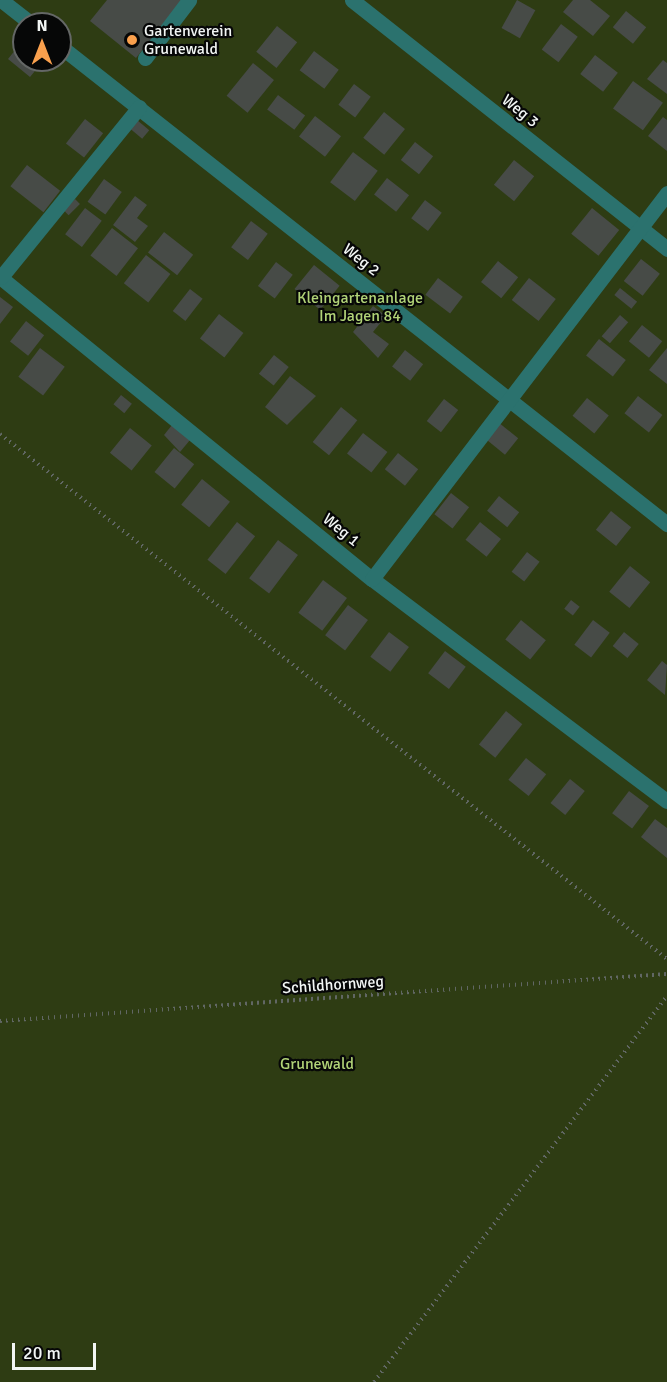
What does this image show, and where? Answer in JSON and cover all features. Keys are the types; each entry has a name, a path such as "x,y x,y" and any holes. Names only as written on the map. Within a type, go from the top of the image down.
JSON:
{"lane":[{"path":"1,0 16,12"},
{"path":"145,58 189,0"},
{"name":"Weg 3","path":"352,0 667,249"},
{"name":"Weg 2","path":"72,55 667,524"},
{"path":"0,277 139,107"},
{"path":"372,579 507,398 667,193"},
{"name":"Weg 1","path":"0,277 372,579 667,801"}],"path":[{"path":"0,434 667,959"},
{"name":"Schildhornweg","path":"0,1021 667,974"},
{"path":"374,1382 667,996"}],"green space":[{"path":"0,0 667,0 667,1382 0,1382"}],"building":[{"name":"Gartenverein Grunewald","path":"107,0 182,0 136,58 90,21"},
{"path":"517,0 535,10 520,38 501,28"},
{"path":"573,0 590,0 610,16 593,36 563,12"},
{"path":"626,11 646,27 633,44 613,27"},
{"path":"561,24 578,37 559,62 542,50"},
{"path":"277,26 297,42 276,68 256,52"},
{"path":"314,51 339,70 324,89 300,70"},
{"path":"595,55 618,73 603,92 580,74"},
{"path":"663,60 667,63 667,94 647,79"},
{"path":"253,63 274,80 248,113 227,96"},
{"path":"24,72 34,72 30,77"},
{"path":"633,81 663,103 643,130 613,109"},
{"path":"354,84 371,97 355,117 338,105"},
{"path":"278,95 305,115 294,130 267,109"},
{"path":"384,112 405,129 384,155 363,138"},
{"path":"315,116 341,136 325,157 299,136"},
{"path":"663,117 667,120 667,151 648,136"},
{"path":"85,119 103,133 84,158 66,143"},
{"path":"137,120 149,130 142,139 130,128"},
{"path":"415,142 433,156 419,174 401,160"},
{"path":"353,152 378,171 355,201 330,182"},
{"path":"514,160 534,176 514,201 494,185"},
{"path":"27,165 60,191 43,212 10,186"},
{"path":"387,178 409,195 396,212 374,195"},
{"path":"104,179 122,192 105,215 88,202"},
{"path":"135,196 147,205 137,218 148,226 135,242 113,225"},
{"path":"75,199 80,204 69,215 64,210"},
{"path":"425,200 442,213 428,231 411,218"},
{"path":"85,208 102,221 82,247 65,234"},
{"path":"592,208 619,230 598,256 571,234"},
{"path":"251,221 268,234 248,260 231,247"},
{"path":"112,228 138,248 116,276 90,256"},
{"path":"164,232 193,255 177,275 148,252"},
{"path":"146,255 170,274 148,302 124,283"},
{"path":"641,259 660,274 643,296 624,281"},
{"path":"498,261 518,277 501,298 481,282"},
{"path":"276,262 293,275 275,299 258,286"},
{"path":"314,265 340,286 320,310 294,289"},
{"path":"438,278 463,297 450,313 425,295"},
{"path":"529,278 556,299 539,321 512,300"},
{"path":"620,288 637,302 631,309 614,295"},
{"path":"190,289 203,299 185,321 173,311"},
{"path":"0,297 13,307 0,324"},
{"path":"373,306 386,316 373,332 389,344 378,358 353,332"},
{"path":"219,314 243,333 224,358 200,338"},
{"path":"620,315 628,322 610,343 602,336"},
{"path":"26,321 44,335 28,356 10,341"},
{"path":"642,325 662,341 649,358 629,341"},
{"path":"599,339 626,360 613,376 586,356"},
{"path":"40,348 65,367 43,395 18,377"},
{"path":"667,348 667,384 649,370"},
{"path":"405,350 423,364 410,381 392,367"},
{"path":"274,355 289,367 274,386 259,374"},
{"path":"290,376 316,396 287,425 265,407"},
{"path":"121,395 132,404 124,413 113,404"},
{"path":"638,396 662,415 649,432 624,413"},
{"path":"587,398 609,416 594,433 573,416"},
{"path":"444,399 458,410 441,432 427,421"},
{"path":"341,407 357,420 329,455 313,442"},
{"path":"498,422 518,438 505,455 485,438"},
{"path":"172,425 190,440 180,452 164,435"},
{"path":"130,428 152,446 132,470 110,453"},
{"path":"363,433 387,452 371,473 347,453"},
{"path":"174,448 194,464 175,488 154,472"},
{"path":"398,453 418,469 405,486 385,469"},
{"path":"202,479 230,502 209,527 181,505"},
{"path":"451,493 469,507 453,528 434,514"},
{"path":"499,496 519,512 507,527 487,511"},
{"path":"611,511 631,527 616,546 596,530"},
{"path":"237,522 255,536 226,574 207,560"},
{"path":"480,522 501,539 487,557 466,540"},
{"path":"278,540 298,555 269,593 249,578"},
{"path":"527,552 540,562 524,582 512,572"},
{"path":"630,566 650,582 629,608 609,592"},
{"path":"323,580 347,598 322,631 298,613"},
{"path":"571,600 580,607 573,615 564,609"},
{"path":"348,605 368,620 345,650 325,635"},
{"path":"521,620 546,640 530,660 505,639"},
{"path":"593,620 610,633 591,657 574,645"},
{"path":"389,632 409,647 390,672 370,657"},
{"path":"624,632 639,644 627,658 613,646"},
{"path":"445,651 466,667 449,689 428,673"},
{"path":"662,661 667,665 665,695 647,680"},
{"path":"506,711 522,724 495,758 479,744"},
{"path":"526,758 546,774 529,796 508,780"},
{"path":"570,779 585,791 565,815 550,803"},
{"path":"629,791 649,806 632,828 612,813"},
{"path":"655,819 667,828 667,858 641,837"}],"place":[{"name":"Gartenverein Grunewald","path":"132,40"}],"park label":[{"name":"Kleingartenanlage Im Jagen 84","path":"360,307"},
{"name":"Grunewald","path":"317,1064"}]}
